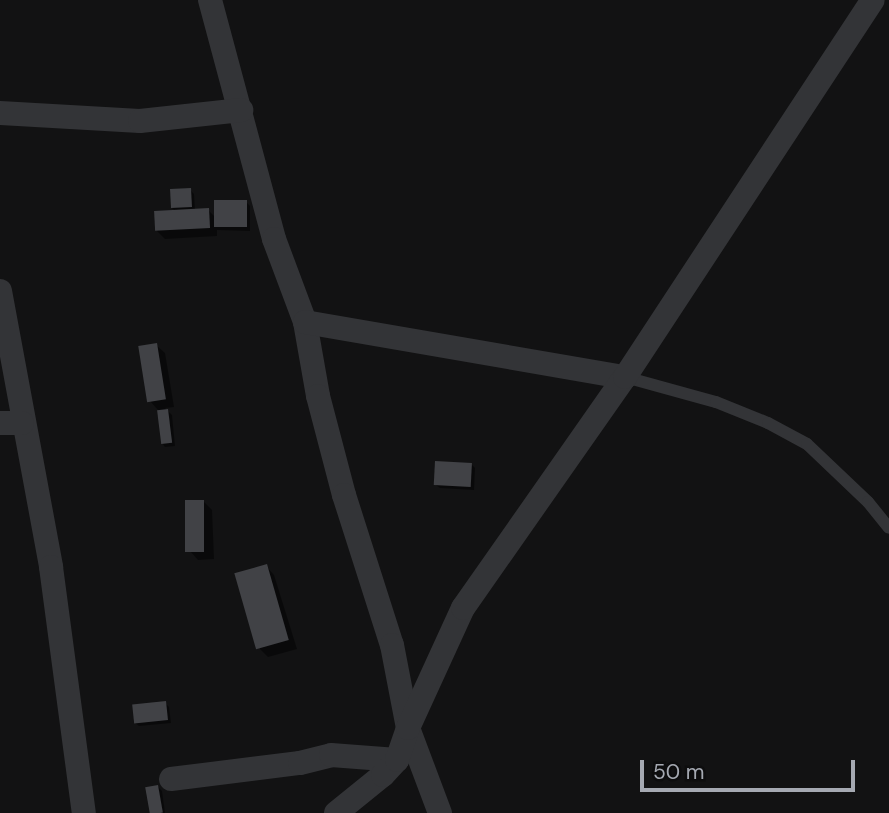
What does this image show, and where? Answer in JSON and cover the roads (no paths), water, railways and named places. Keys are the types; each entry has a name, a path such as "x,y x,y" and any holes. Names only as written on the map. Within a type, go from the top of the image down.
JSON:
{"street":[{"path":"210,0 274,239 304,322 318,396 344,495 392,645 408,728 440,813"},
{"path":"336,813 383,775 397,760 408,728 463,608 625,377 873,0"},
{"path":"0,113 140,121 241,110"},
{"path":"0,291 11,423 51,567 84,813"},
{"path":"304,322 625,377"},
{"path":"171,779 300,763 331,755 397,760"}],"lane":[{"path":"625,377 716,402 768,423 807,444 868,502 889,528"}]}
